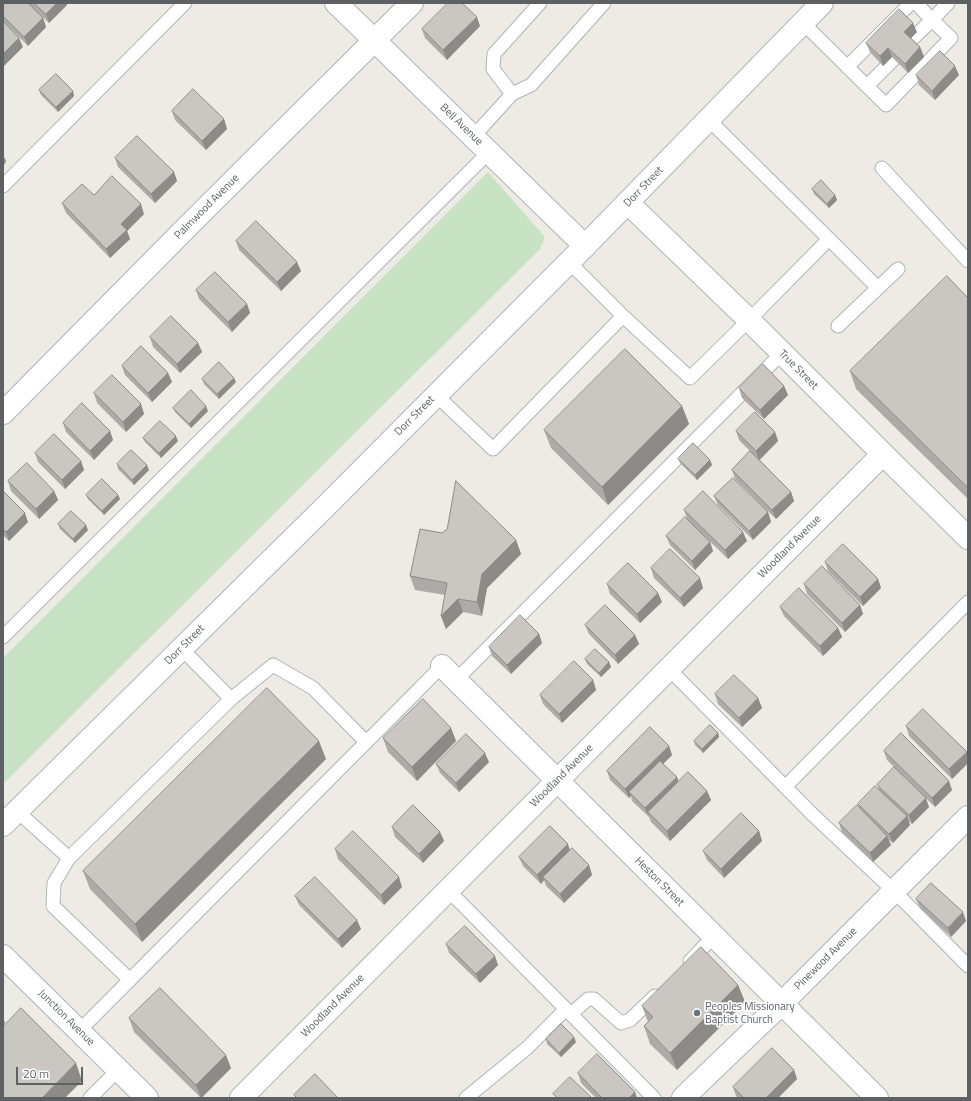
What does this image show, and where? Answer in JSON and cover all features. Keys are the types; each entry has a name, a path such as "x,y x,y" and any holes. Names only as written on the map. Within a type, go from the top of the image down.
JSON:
{"street":[{"name":"Bell Avenue","path":"336,3 585,246"},
{"name":"Palmwood Avenue","path":"3,413 412,3"},
{"name":"Dorr Street","path":"10,818 319,513 628,203 822,3"},
{"name":"True Street","path":"628,203 749,320 968,538"},
{"name":"Woodland Avenue","path":"241,1098 883,454"},
{"name":"Heston Street","path":"449,673 877,1098"},
{"name":"Pinewood Avenue","path":"683,1098 782,1004 968,817"},
{"name":"Junction Avenue","path":"3,956 147,1098"}],"lane":[{"path":"3,186 185,3"},
{"path":"512,94 493,69 494,54 540,3"},
{"path":"473,137 512,94 531,85 604,3"},
{"path":"847,67 911,3"},
{"path":"803,23 886,105 951,38 916,3"},
{"path":"909,42 948,3"},
{"path":"867,86 894,58"},
{"path":"709,120 878,288"},
{"path":"3,637 489,152"},
{"path":"882,168 968,261"},
{"path":"569,262 623,316 690,378 749,320 828,238"},
{"path":"838,326 898,268"},
{"path":"436,395 493,449 623,316"},
{"path":"79,1030 366,742 449,673 782,353"},
{"path":"785,787 968,602"},
{"path":"181,648 231,699"},
{"path":"130,980 53,906 54,883 69,858 231,699 274,666 313,688 366,742"},
{"path":"669,669 812,814 894,891 968,966"},
{"path":"10,818 69,858"},
{"path":"448,890 654,1098"},
{"path":"681,970 714,936"},
{"path":"466,1098 527,1048 568,1011 588,999 594,999 621,1023 630,1020 664,986"},
{"path":"90,1098 118,1070"}],"green space":[{"path":"488,172 545,237 540,249 3,784 3,658"}],"building":[{"path":"6,3 28,3 43,18 24,37 3,16 3,6"},
{"path":"34,3 57,3 46,14"},
{"path":"448,3 462,3 477,17 443,50 422,29"},
{"path":"899,9 913,23 904,32 920,47 905,64 888,48 880,56 866,43"},
{"path":"3,21 19,38 3,54"},
{"path":"940,51 955,66 932,91 916,75"},
{"path":"56,74 73,91 56,107 39,90"},
{"path":"193,89 224,119 202,141 172,111"},
{"path":"137,136 174,172 151,194 115,158"},
{"path":"112,176 141,204 121,224 127,230 106,249 62,203 82,184 94,195"},
{"path":"821,180 835,195 827,204 812,189"},
{"path":"256,221 297,262 277,282 236,241"},
{"path":"215,272 247,304 228,322 196,290"},
{"path":"947,276 968,298 968,488 850,371"},
{"path":"171,316 198,343 177,364 150,337"},
{"path":"141,346 168,373 148,393 122,366"},
{"path":"625,349 682,406 602,487 544,430"},
{"path":"219,362 234,378 217,394 202,379"},
{"path":"763,364 784,386 760,410 739,388"},
{"path":"112,375 141,404 123,422 94,393"},
{"path":"191,390 206,406 189,424 173,408"},
{"path":"82,403 110,431 90,451 63,423"},
{"path":"755,412 775,432 756,451 736,431"},
{"path":"160,421 176,436 159,453 143,438"},
{"path":"54,434 81,461 62,480 35,453"},
{"path":"693,443 710,460 695,475 678,459"},
{"path":"131,450 147,465 132,480 117,464"},
{"path":"750,451 791,492 772,510 732,470"},
{"path":"27,463 54,491 36,509 8,481"},
{"path":"733,478 768,512 749,531 714,496"},
{"path":"102,479 118,495 102,511 86,495"},
{"path":"456,481 516,540 482,574 477,602 458,599 441,616 447,583 410,576 420,529 442,533 447,529"},
{"path":"3,491 25,513 6,532 3,529"},
{"path":"703,491 743,532 725,550 684,510"},
{"path":"71,511 86,525 73,539 58,524"},
{"path":"685,517 710,542 692,561 666,536"},
{"path":"843,544 878,579 860,597 825,562"},
{"path":"670,549 700,578 680,598 651,568"},
{"path":"628,563 658,593 637,614 607,584"},
{"path":"822,566 860,605 842,623 804,584"},
{"path":"799,588 838,628 820,646 780,607"},
{"path":"605,605 635,635 615,655 585,625"},
{"path":"520,615 539,634 507,665 489,647"},
{"path":"595,649 609,662 599,673 585,659"},
{"path":"574,661 593,680 559,714 540,695"},
{"path":"734,675 758,698 739,718 715,694"},
{"path":"267,688 319,741 135,924 83,871"},
{"path":"423,699 451,728 412,767 383,738"},
{"path":"923,709 967,752 949,769 906,726"},
{"path":"710,725 718,733 702,749 694,741"},
{"path":"650,727 669,746 625,789 607,771"},
{"path":"901,733 949,781 932,798 884,751"},
{"path":"466,734 485,753 456,783 436,764"},
{"path":"660,761 677,777 645,808 629,792"},
{"path":"894,767 926,798 909,815 877,785"},
{"path":"688,772 707,791 667,831 648,812"},
{"path":"875,786 907,816 889,834 858,804"},
{"path":"413,805 440,832 419,854 392,827"},
{"path":"857,805 887,836 870,853 839,823"},
{"path":"741,813 759,831 721,869 703,851"},
{"path":"550,826 568,844 537,875 519,857"},
{"path":"353,831 399,877 381,895 335,849"},
{"path":"572,848 589,865 560,894 543,877"},
{"path":"315,877 357,920 338,939 295,896"},
{"path":"931,883 963,912 948,928 916,899"},
{"path":"465,926 495,956 476,974 446,944"},
{"name":"Peoples Missionary Baptist Church","path":"701,947 738,985 670,1053 644,1026 653,1017 642,1006"},
{"path":"160,988 226,1055 196,1085 129,1018"},
{"path":"21,1008 76,1063 42,1098 3,1098 3,1027"},
{"path":"561,1024 574,1037 559,1053 546,1039"},
{"path":"772,1048 794,1070 766,1098 744,1098 733,1087"},
{"path":"597,1054 635,1092 629,1098 602,1098 578,1073"},
{"path":"315,1074 338,1098 297,1098 294,1095"},
{"path":"570,1077 592,1098 558,1098 553,1094"}],"place":[{"name":"Peoples Missionary Baptist Church","path":"697,1013"}]}
